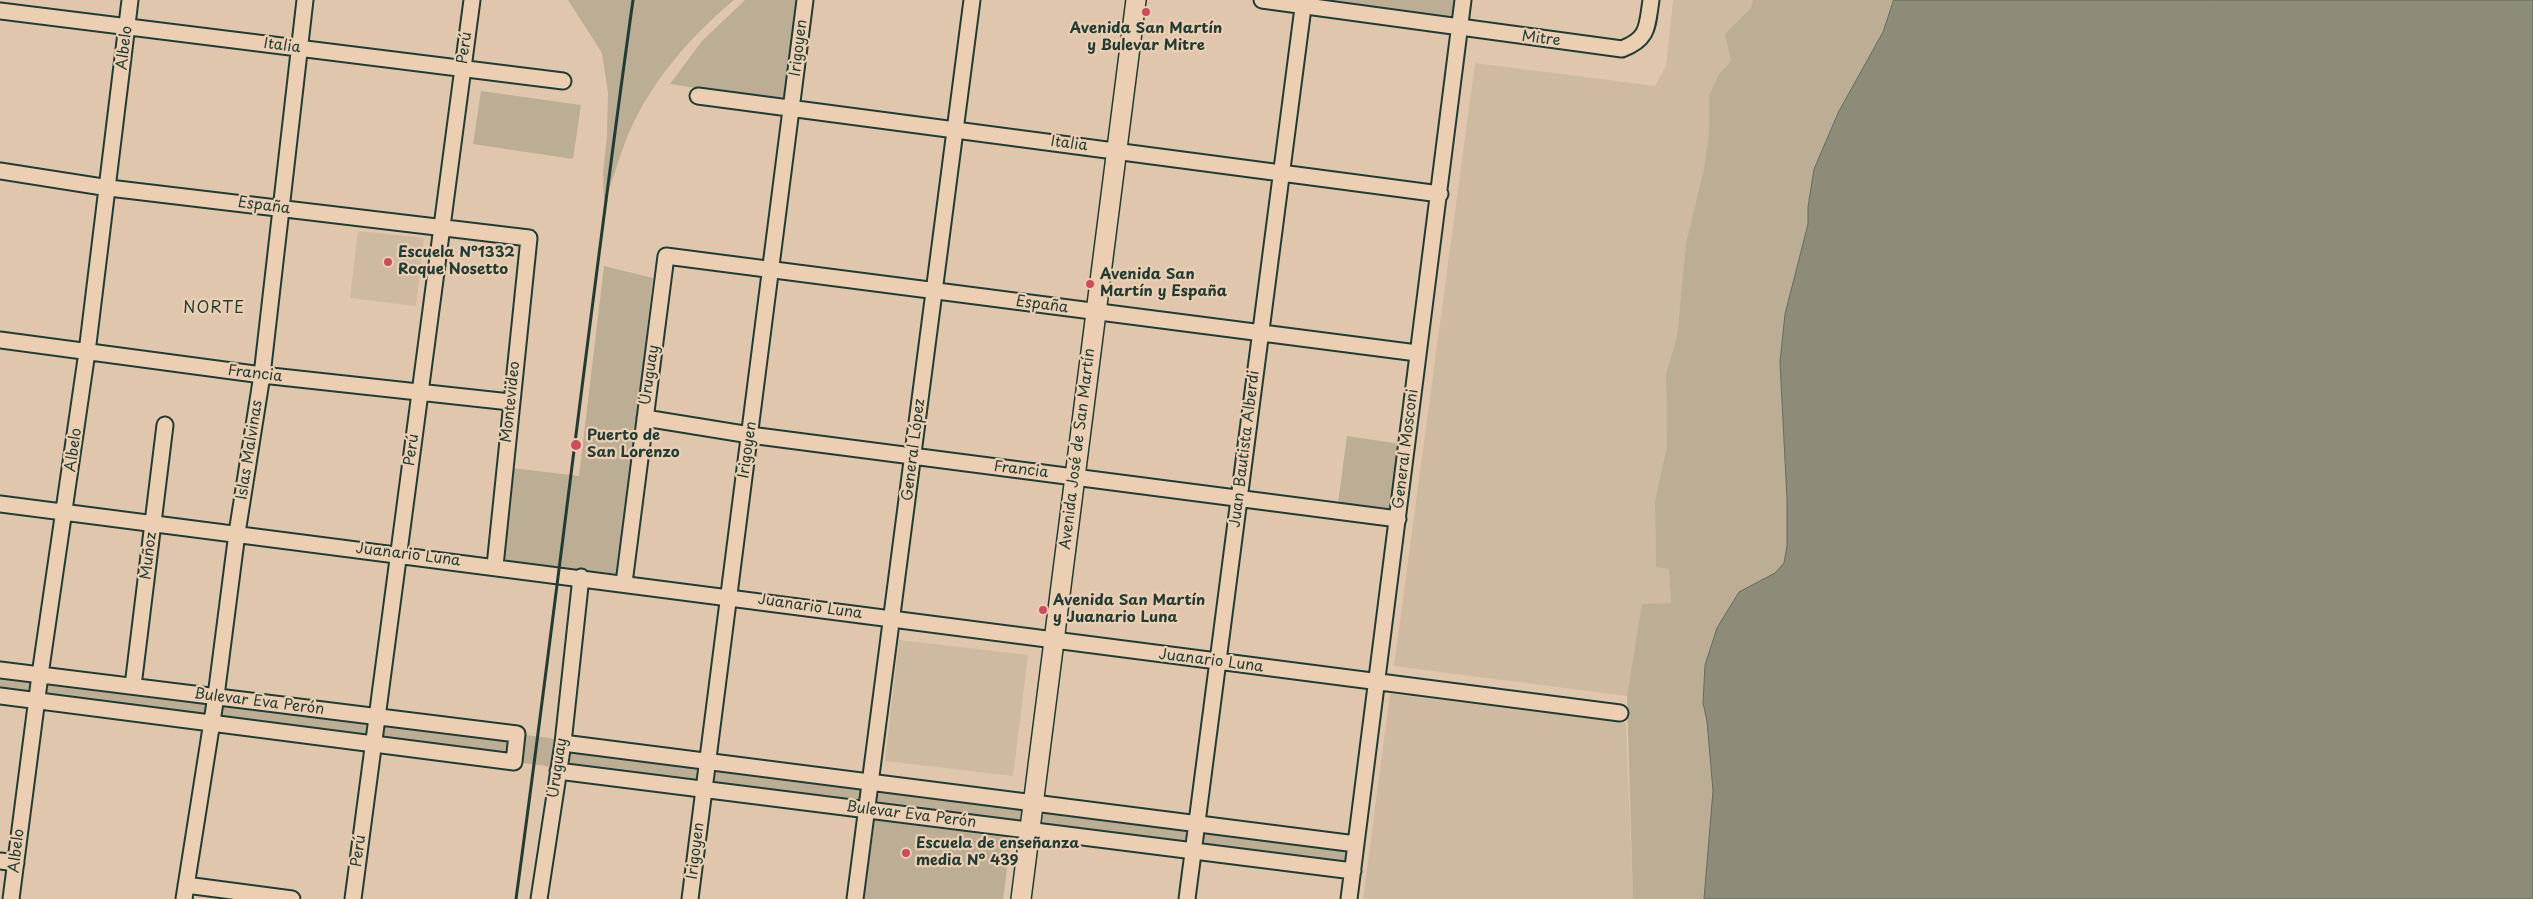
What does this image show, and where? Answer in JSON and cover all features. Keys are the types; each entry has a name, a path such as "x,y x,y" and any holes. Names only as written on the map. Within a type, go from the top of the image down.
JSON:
{"main road":[{"name":"Avenida José de San Martín","path":"1021,899 1136,0"}],"street":[{"name":"Albelo","path":"11,899 40,675 66,513 109,188 130,0"},
{"name":"Islas Malvinas","path":"185,892 212,723 237,533 262,375 279,208 305,0"},
{"name":"Perú","path":"353,899 472,0"},
{"name":"Irigoyen","path":"690,899 706,761 772,270 805,0"},
{"name":"General López","path":"855,899 872,782 972,0"},
{"name":"Mitre","path":"1262,0 1303,2 1459,28 1622,49 1637,44 1647,28 1652,0"},
{"name":"General Mosconi","path":"1349,899 1398,519 1417,353 1440,194 1463,0"},
{"name":"Juan Bautista Alberdi","path":"1187,899 1303,2"},
{"name":"Italia","path":"0,11 563,82"},
{"name":"Italia","path":"698,96 1440,194"},
{"name":"España","path":"0,171 109,188 529,238"},
{"name":"Montevideo","path":"495,566 510,402 529,238"},
{"name":"España","path":"666,256 1417,353"},
{"name":"Uruguay","path":"624,582 666,256"},
{"name":"Francia","path":"0,340 262,375 510,402"},
{"name":"Francia","path":"645,418 913,456 1398,519"},
{"name":"Muñoz","path":"133,686 165,425"},
{"name":"Juanario Luna","path":"0,504 624,582 1620,713"},
{"name":"Uruguay","path":"539,899 562,743 581,577"},
{"name":"Bulevar Eva Perón","path":"0,670 517,734 514,762 0,696"},
{"name":"Bulevar Eva Perón","path":"562,743 1356,844"},
{"name":"Bulevar Eva Perón","path":"558,771 1353,871"},
{"path":"0,861 16,863"},
{"path":"185,892 292,899"}],"shaded area":[{"path":"568,0 734,0 690,41 652,89 629,133 604,203 603,173 607,136 608,93 602,53"},
{"path":"745,0 798,0 787,102 670,84 702,41"},
{"path":"1262,0 1463,0 1459,28"},
{"path":"1673,0 1753,0 1751,8 1726,34 1731,61 1719,74 1704,169 1686,243 1677,337 1666,375 1667,446 1655,501 1656,566 1669,569 1671,603 1642,605 1627,696 1394,666 1475,63 1655,86 1666,66"},
{"path":"1753,0 1894,0 1883,32 1839,111 1814,169 1808,207 1808,224 1785,314 1780,362 1787,499 1787,546 1784,563 1775,573 1739,592 1717,628 1705,665 1703,703 1707,721 1713,791 1704,899 1633,899 1627,696 1642,604 1671,603 1669,569 1656,567 1655,501 1667,446 1666,374 1677,337 1686,243 1704,169 1709,134 1709,96 1719,74 1731,61 1725,34 1751,8"},
{"path":"1894,0 2533,0 2533,899 1704,899 1713,791 1707,721 1703,703 1705,665 1717,628 1739,592 1775,573 1784,563 1787,546 1787,499 1780,362 1785,314 1808,224 1808,207 1814,169 1839,111 1883,32"},
{"path":"481,91 581,105 573,159 473,144"},
{"name":"Escuela N°1332 Roque Nosetto","path":"358,231 424,238 416,306 350,298"},
{"path":"604,266 653,278 618,574 503,561 512,468 579,476"},
{"path":"1347,436 1400,444 1392,510 1338,503"},
{"path":"899,640 1028,655 1013,776 885,761"},
{"path":"0,670 550,738 563,743 1356,844 1353,871 558,771 546,766 0,696"},
{"path":"1390,694 1626,723 1633,899 1363,899"},
{"path":"875,820 1011,838 1003,899 864,899"}],"railway":[{"path":"516,899 633,0"}],"place":[{"name":"Avenida San Martín y Bulevar Mitre","path":"1146,12"},
{"name":"Escuela N°1332 Roque Nosetto","path":"388,262"},
{"name":"Avenida San Martín y España","path":"1090,284"},
{"name":"Puerto de San Lorenzo","path":"576,445"},
{"name":"Avenida San Martín y Juanario Luna","path":"1043,610"},
{"name":"Escuela de enseñanza media N° 439","path":"906,853"}],"district":[{"name":"NORTE","path":"214,309"}]}
